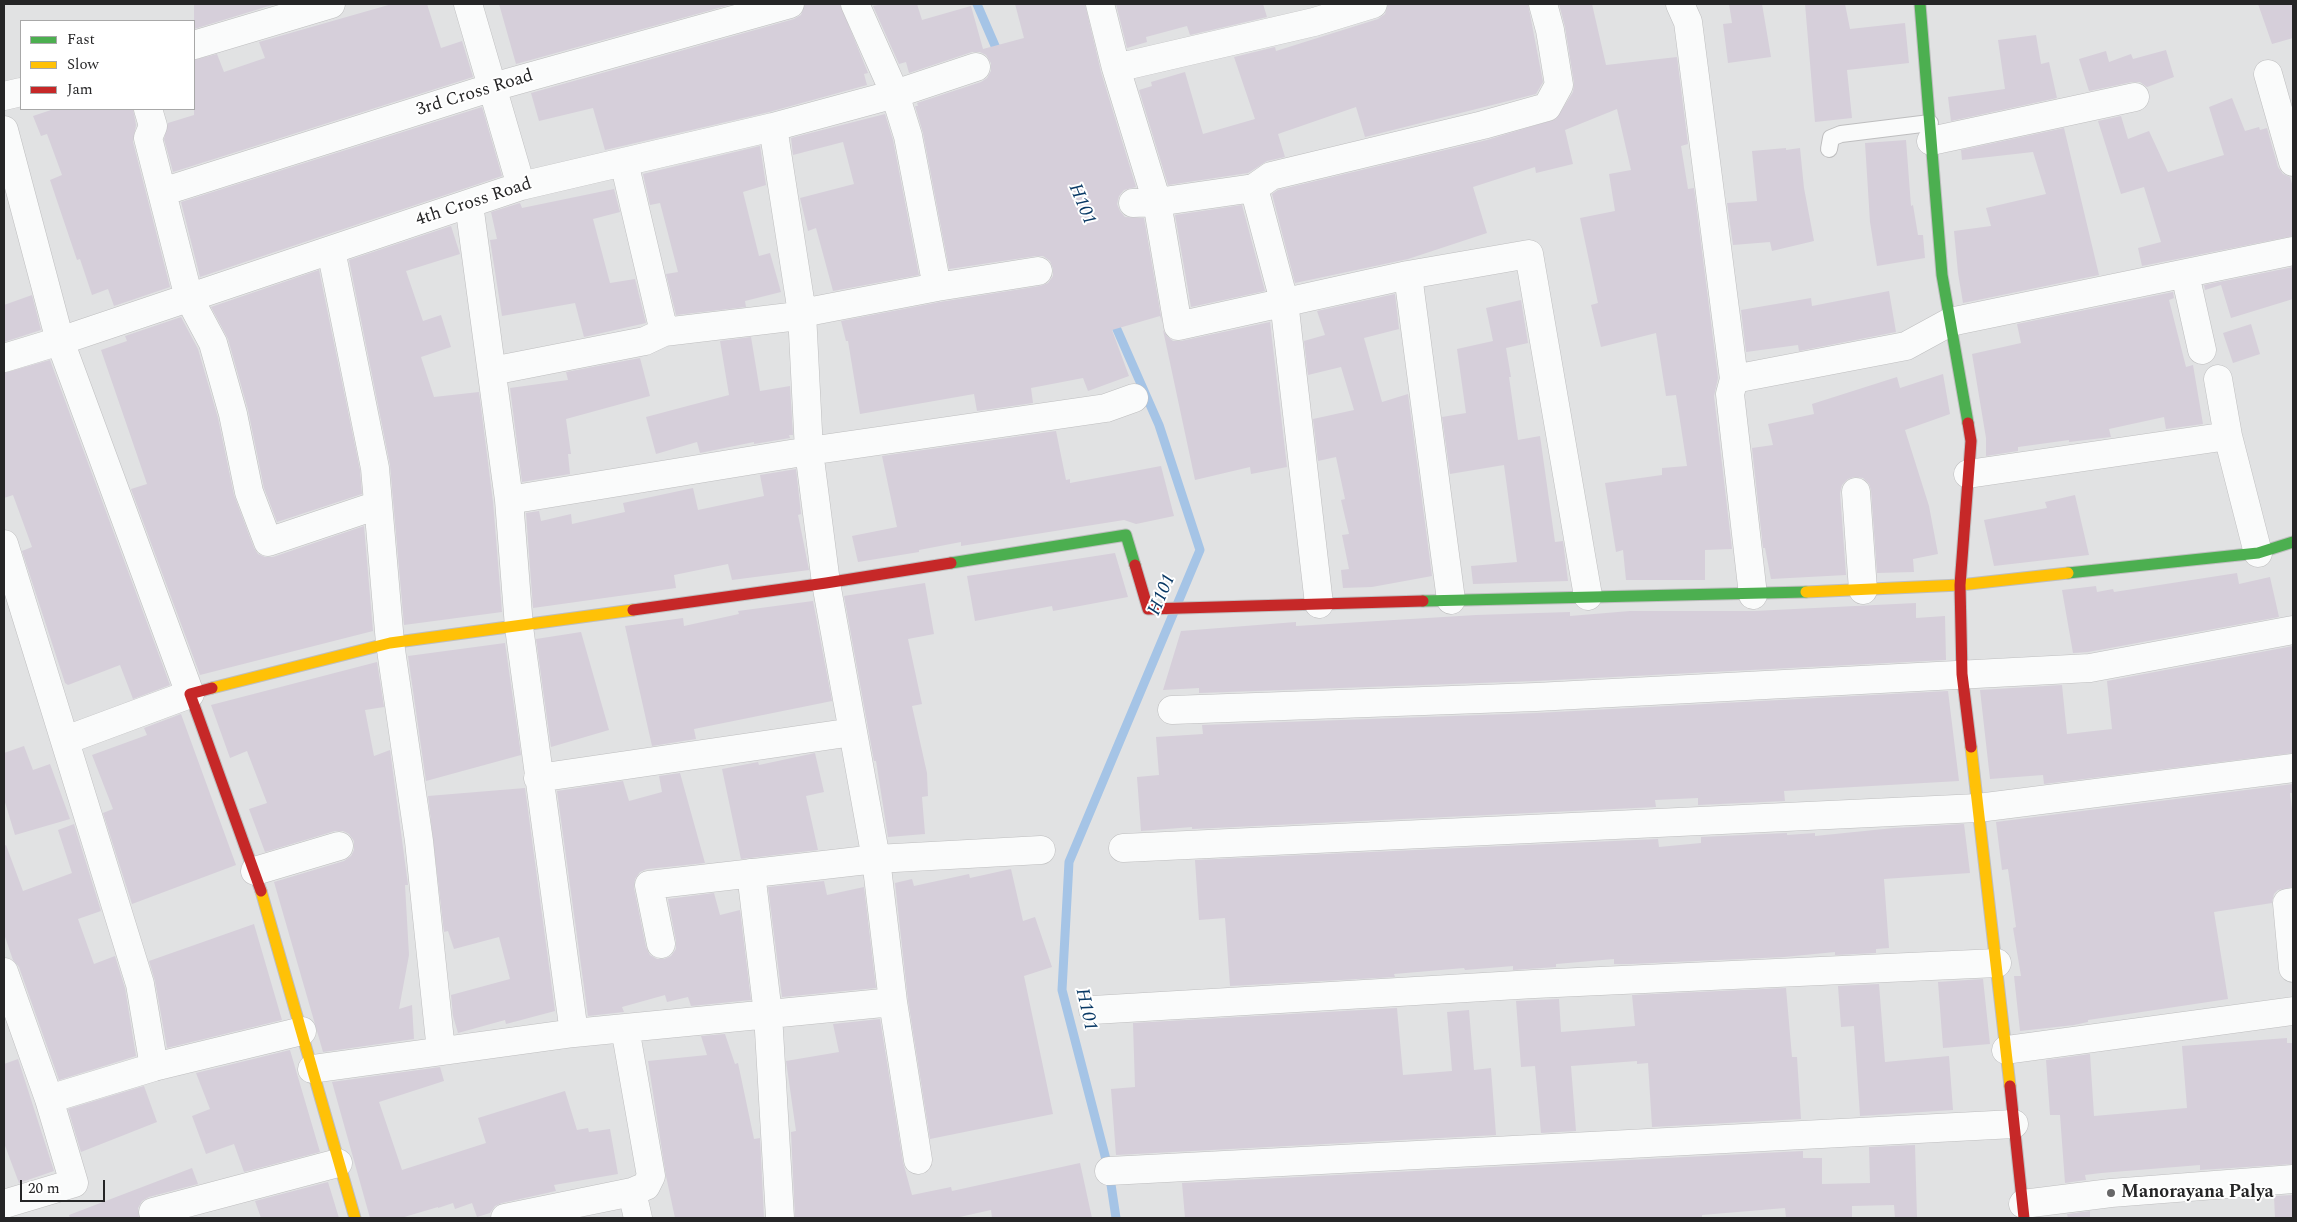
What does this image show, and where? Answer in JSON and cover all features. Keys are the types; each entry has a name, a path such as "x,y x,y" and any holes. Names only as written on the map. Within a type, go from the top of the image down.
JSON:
{"street":[{"path":"195,45 331,4"},
{"path":"468,4 521,186"},
{"name":"3rd Cross Road","path":"162,192 492,87 790,4"},
{"path":"855,4 895,94 908,136 937,287"},
{"path":"1100,4 1145,202 1178,326 1408,275 1528,254 1588,596"},
{"path":"1116,68 1312,13 1373,4"},
{"path":"1145,202 1254,188 1271,176 1483,125 1547,107 1559,85 1550,30 1543,4"},
{"path":"1680,4 1688,22 1734,379 1730,394 1752,595"},
{"path":"1920,4 1942,275 1971,441 1960,585 1962,674 1997,963 2024,1211 2111,1193 2293,1179"},
{"name":"4th Cross Road","path":"4,358 60,341 521,186 773,127 895,94 976,67"},
{"path":"2268,74 2293,162"},
{"path":"4,96 20,92"},
{"path":"1930,132 2135,98"},
{"path":"148,110 153,126 148,138 189,298 213,342 233,414 249,492 268,542 378,505"},
{"path":"773,127 802,313 809,451 826,583 876,859 893,1002 918,1160"},
{"path":"4,130 60,341 255,872 355,1218"},
{"path":"624,162 664,332"},
{"path":"1254,188 1284,301 1319,604"},
{"path":"469,204 510,500 519,626 538,778 574,1033"},
{"path":"331,250 375,468 390,643 419,841 441,1051"},
{"path":"1734,379 1906,346 1950,322 2293,251"},
{"path":"492,371 644,341 664,332 790,317 802,313 937,287 1038,271"},
{"path":"2185,274 2202,350"},
{"path":"1408,275 1451,600"},
{"path":"2218,379 2228,436 2258,553"},
{"path":"510,500 809,451 1106,408 1134,398"},
{"path":"1968,474 2228,436"},
{"path":"1856,492 1863,590"},
{"path":"66,740 190,694 390,643 826,583 1126,535 1148,609 1588,596 1752,595 1960,585 2258,553 2293,542"},
{"path":"4,544 140,984 154,1067"},
{"path":"1172,710 1536,697 2090,668 2293,630"},
{"path":"538,778 853,732"},
{"path":"1123,848 1978,808 2293,768"},
{"path":"255,872 338,846"},
{"path":"661,944 649,885 876,859 1041,850"},
{"path":"751,873 768,1014 780,1218"},
{"path":"2293,902 2287,903 2293,968"},
{"path":"1093,1010 1534,984 1997,963"},
{"path":"4,972 49,1099 74,1183 4,1204"},
{"path":"312,1069 574,1033 893,1002"},
{"path":"2006,1050 2293,1011"},
{"path":"504,1218 632,1192 646,1186 652,1176 626,1028"},
{"path":"49,1099 154,1067 302,1031"},
{"path":"1109,1171 2014,1124"},
{"path":"154,1212 338,1163"},
{"path":"632,1192 638,1218"}],"lane":[{"path":"1828,149 1831,138 1840,134 1930,132"}],"building":[{"path":"194,4 272,4 195,29"},
{"path":"392,4 427,4 441,48 462,41 473,77 173,172 164,139 168,123 194,115 195,60 217,54 224,72 265,58 259,42"},
{"path":"499,4 733,4 516,64"},
{"path":"805,4 840,4 868,73 864,74 867,85 769,112 605,150 593,108 539,121 531,93 794,19 801,15"},
{"path":"882,4 917,4 922,20 971,6 983,49 1024,38 1015,4 1085,4 1101,72 1136,187 1124,190 1119,196 1117,204 1125,217 1144,218 1162,322 1160,316 1112,330 1129,376 1088,391 1083,378 1031,388 1033,403 977,411 974,394 860,414 848,341 846,341 841,321 940,302 1040,286 1048,283 1053,276 1050,261 1043,256 949,269 923,133 915,106 918,106 917,103 981,82 987,78 991,71 991,63 986,55 980,52 972,52 909,73 906,62 899,64 873,6"},
{"path":"1116,4 1263,4 1267,17 1190,35 1187,26 1146,37 1147,42 1127,48"},
{"path":"1388,4 1528,4 1543,82 1536,94 1365,137 1356,107 1278,134 1285,157 1267,161 1248,173 1168,185 1139,90 1152,86 1151,82 1185,72 1203,134 1255,119 1234,57 1275,47 1276,51 1378,19 1385,14"},
{"path":"1559,4 1592,4 1606,65 1677,57 1688,144 1681,146 1688,189 1694,188 1718,378 1714,396 1732,549 1705,550 1705,580 1626,580 1623,550 1616,552 1605,483 1662,475 1662,468 1687,466 1676,395 1666,396 1656,333 1601,347 1591,305 1598,303 1580,218 1615,211 1609,174 1631,170 1617,109 1565,130 1573,164 1536,173 1535,167 1473,187 1487,233 1408,259 1295,283 1272,194 1278,190 1487,140 1556,119 1573,92 1574,83 1565,27"},
{"path":"1729,4 1762,4 1771,57 1728,63 1723,24 1732,23"},
{"path":"1805,4 1845,4 1850,29 1905,23 1909,63 1847,70 1852,118 1815,122"},
{"path":"2258,4 2293,4 2293,38 2272,44"},
{"path":"2036,35 2041,64 2049,62 2057,98 1951,121 1948,97 2005,89 1998,40"},
{"path":"2166,50 2174,77 2147,87 2140,82 2132,82 2089,91 2079,59 2106,51 2109,62 2131,54 2133,59"},
{"path":"2232,98 2245,131 2259,127 2260,130 2267,128 2278,167 2283,174 2290,177 2293,187 2293,236 2142,266 2138,248 2161,242 2144,187 2121,194 2098,121 2121,116 2128,139 2149,131 2168,172 2224,155 2209,107"},
{"path":"482,107 502,176 200,277 181,202"},
{"path":"51,110 133,110 136,125 133,142 170,287 114,306 108,289 92,295 80,259 77,260 50,180 62,175 47,134 41,136 33,116"},
{"path":"885,114 893,140 919,275 833,291 816,228 808,231 800,198 854,184 843,142 793,155 791,138"},
{"path":"2064,128 2099,275 1963,303 1954,231 1991,226 1986,208 2046,194 2033,152 1962,160 1961,150"},
{"path":"1906,140 1911,206 1913,205 1918,235 1923,235 1925,258 1877,266 1870,222 1865,143"},
{"path":"760,146 766,185 743,192 759,256 770,253 781,292 745,301 746,307 676,315 666,274 678,272 660,203 650,205 643,174"},
{"path":"1786,148 1786,150 1800,148 1804,188 1814,241 1772,251 1770,242 1733,245 1727,203 1757,201 1752,151"},
{"path":"614,189 620,212 593,219 610,283 635,279 646,323 584,337 575,303 502,316 490,240 497,239 491,212 520,203 522,208"},
{"path":"1242,205 1265,291 1191,307 1175,215"},
{"path":"451,226 460,254 406,271 423,321 441,315 451,347 421,357 434,397 479,392 493,502 502,612 404,625 390,465 349,260"},
{"path":"2293,267 2293,299 2231,318 2221,285 2205,290 2204,285"},
{"path":"319,270 360,470 362,494 277,522 264,488 248,410 228,339 211,307"},
{"path":"1889,291 1896,332 1799,351 1798,345 1746,352 1741,310 1811,298 1812,306"},
{"path":"2173,292 2174,298 2169,300 2186,367 2193,365 2203,424 2166,429 2164,417 2109,429 2111,437 2069,442 2069,440 2018,447 2018,451 1986,456 1986,438 1972,354 2021,343 2017,324"},
{"path":"1395,294 1399,329 1364,338 1382,402 1408,394 1432,576 1372,587 1343,588 1341,570 1349,569 1342,535 1349,534 1341,500 1345,499 1336,457 1318,461 1313,419 1354,410 1341,367 1308,375 1304,341 1325,335 1317,311"},
{"path":"32,295 41,330 4,342 4,305"},
{"path":"1521,300 1528,343 1506,348 1518,440 1540,436 1555,542 1563,541 1568,581 1473,584 1471,566 1517,562 1504,465 1450,474 1442,417 1466,413 1457,349 1493,341 1486,308"},
{"path":"181,317 198,349 218,418 234,495 254,548 258,554 265,557 273,557 364,526 373,631 200,675 131,489 147,484 101,350 127,341 125,336"},
{"path":"1270,322 1287,467 1251,474 1250,467 1195,480 1163,330 1173,341 1181,341"},
{"path":"2251,324 2260,354 2233,363 2223,333"},
{"path":"751,337 760,391 790,386 793,435 789,435 790,438 754,444 754,442 700,453 697,442 656,454 646,417 729,395 720,341"},
{"path":"640,358 650,396 566,419 571,454 568,454 570,474 522,482 510,388 568,380 566,372"},
{"path":"50,360 170,685 133,699 120,665 68,685 65,683 22,551 32,547 13,495 4,498 4,373"},
{"path":"1943,374 1950,414 1905,430 1929,506 1938,554 1913,559 1914,572 1877,573 1871,490 1869,484 1863,478 1854,477 1848,479 1842,485 1840,493 1846,575 1771,579 1765,548 1763,548 1752,448 1773,445 1768,424 1814,414 1812,404 1897,377 1900,388"},
{"path":"1056,431 1066,480 1070,479 1070,483 1161,466 1174,516 1136,524 1124,520 961,546 961,542 919,550 919,552 858,562 852,536 897,527 882,456"},
{"path":"796,469 801,514 798,515 809,570 732,580 728,564 674,575 676,588 533,608 526,513 539,511 541,521 571,514 572,524 625,512 623,503 693,488 698,510 764,496 760,475"},
{"path":"2075,495 2089,555 1994,566 1984,520 2047,508 2045,502"},
{"path":"1115,553 1128,597 1053,611 1052,606 975,621 967,576"},
{"path":"2237,573 2239,584 2270,577 2279,617 2088,652 2073,653 2062,590 2096,586 2097,592 2113,589 2114,592"},
{"path":"925,583 934,634 908,639 922,704 912,706 927,773 928,796 922,797 925,834 888,837 876,761 874,761 844,596"},
{"path":"813,601 832,701 694,729 696,739 652,746 625,626 683,618 684,626 739,614 738,611"},
{"path":"1916,603 1916,618 1945,616 1946,660 1535,681 1199,693 1199,688 1163,690 1181,631 1296,622 1296,626 1476,615 1570,612 1570,616 1630,611 1754,611"},
{"path":"581,632 609,730 551,747 536,639"},
{"path":"505,643 521,755 426,781 408,656"},
{"path":"2293,646 2293,753 2044,784 2043,775 1990,779 1980,690 2062,685 2067,734 2112,729 2107,681"},
{"path":"377,662 384,707 365,710 374,756 390,750 408,885 405,885 409,955 399,1009 412,1005 414,1039 323,1052 274,882 344,861 351,856 354,850 354,841 349,834 343,831 335,831 265,852 249,809 267,803 247,751 230,758 211,705"},
{"path":"1948,691 1959,781 1784,791 1785,801 1698,805 1698,798 1655,800 1656,807 1192,829 1192,827 1141,831 1137,777 1159,775 1156,737 1203,734 1202,725 1537,713"},
{"path":"181,714 236,865 132,904 103,813 113,809 92,755 147,735 144,728"},
{"path":"24,746 33,770 50,764 70,819 15,835 4,799 4,753"},
{"path":"815,753 824,792 806,796 818,850 741,859 722,769 758,762 759,765"},
{"path":"680,773 705,863 647,869 640,872 635,879 634,888 646,947 650,955 657,959 671,956 676,949 668,899 714,893 720,915 740,910 751,1000 691,1006 688,997 667,1002 665,995 622,1007 624,1012 588,1016 557,791 623,781 629,801 662,792 659,776"},
{"path":"2293,784 2293,793 2290,793 2293,817 2293,887 2278,890 2274,894 2272,903 2214,912 2228,999 2088,1020 2088,1022 2074,1025 2020,1031 2014,976 2021,976 2013,928 2016,927 2008,869 2002,870 1996,822"},
{"path":"525,788 555,1011 506,1024 505,1020 458,1033 453,1016 451,995 510,979 499,937 454,949 448,931 444,932 428,796"},
{"path":"74,824 101,911 78,919 94,964 115,956 125,988 136,1056 59,1080 19,967 13,960 4,934 4,846 6,845 23,891 72,873 58,830"},
{"path":"1964,824 1970,873 1884,879 1889,948 1876,949 1876,953 1835,955 1835,952 1784,957 1630,964 1614,964 1614,959 1556,964 1556,967 1513,970 1513,966 1465,970 1464,968 1394,974 1395,977 1230,986 1225,918 1199,920 1195,860 1658,839 1659,847 1701,843 1701,837 1787,833 1787,835 1815,833 1815,836 1894,828"},
{"path":"1011,869 1023,921 1035,917 1052,967 1024,976 1053,1114 930,1139 908,1000 895,883 912,879 914,886 969,874 970,878"},
{"path":"824,881 827,895 864,887 876,988 782,997 768,887"},
{"path":"254,924 282,1020 167,1048 155,981 149,961"},
{"path":"1983,979 1990,1044 1943,1048 1938,982"},
{"path":"1879,984 1885,1062 1949,1056 1953,1110 1860,1116 1854,1026 1841,1027 1838,986"},
{"path":"1786,988 1792,1057 1797,1057 1801,1119 1652,1127 1648,1063 1637,1064 1637,1061 1571,1066 1576,1131 1541,1133 1535,1066 1521,1067 1516,1001 1559,999 1561,1032 1635,1026 1632,995"},
{"path":"1397,1008 1403,1075 1452,1071 1447,1012 1469,1010 1474,1070 1491,1068 1496,1135 1116,1155 1111,1089 1135,1087 1133,1023"},
{"path":"880,1019 903,1162 912,1195 951,1187 952,1191 1080,1163 1092,1218 992,1218 991,1210 955,1218 795,1218 791,1132 796,1131 786,1061 839,1052 833,1024"},
{"path":"725,1034 735,1064 738,1063 754,1139 760,1138 764,1218 675,1218 666,1176 648,1061 707,1055 701,1036"},
{"path":"2287,1038 2287,1043 2293,1043 2293,1164 2200,1170 2200,1165 2101,1173 2085,1175 2086,1180 2065,1183 2060,1115 2050,1115 2046,1060 2090,1054 2094,1116 2187,1108 2182,1046"},
{"path":"290,1050 320,1152 244,1172 234,1144 206,1154 192,1116 210,1109 196,1073"},
{"path":"18,1059 54,1171 19,1183 4,1143 4,1064"},
{"path":"440,1067 444,1081 379,1102 402,1170 486,1143 478,1118 565,1091 577,1130 588,1128 589,1132 610,1129 618,1174 554,1185 556,1191 502,1203 495,1206 490,1213 477,1217 472,1203 455,1209 453,1203 401,1218 370,1218 332,1082"},
{"path":"144,1086 157,1122 81,1152 68,1109"},
{"path":"1915,1145 1917,1218 1895,1218 1894,1205 1852,1206 1852,1218 1786,1218 1785,1208 1702,1215 1702,1218 1185,1218 1182,1183 1803,1151 1803,1158 1822,1158 1822,1184 1870,1183 1869,1147"},
{"path":"192,1168 198,1184 149,1197 142,1201 138,1208 139,1218 70,1218 69,1215"},
{"path":"328,1182 339,1218 261,1218 255,1201"},
{"path":"2293,1195 2293,1218 2275,1218 2274,1196"},
{"path":"2090,1211 2090,1218 2068,1218 2067,1214"}],"waterway":[{"name":"H101","path":"977,4 999,55"},
{"name":"H101","path":"1112,318 1159,425 1200,550 1069,862 1062,990 1109,1171 1116,1218"}],"traffic: fast":[{"path":"1920,4 1942,275 1968,423"},
{"path":"951,563 1126,535 1135,565"},
{"path":"2068,573 2258,553 2293,542"},
{"path":"1423,601 1806,592"}],"traffic: slow":[{"path":"1806,592 1960,585 2068,573"},
{"path":"212,688 390,643 633,610"},
{"path":"1971,747 2010,1086"},
{"path":"261,891 355,1218"}],"traffic: jam":[{"path":"1968,423 1971,441 1960,585 1962,674 1971,747"},
{"path":"633,610 826,583 951,563"},
{"path":"1135,565 1148,609 1423,601"},
{"path":"212,688 190,694 261,891"},
{"path":"2010,1086 2024,1218"}],"place":[{"name":"Manorayana Palya","path":"2111,1193"}]}
